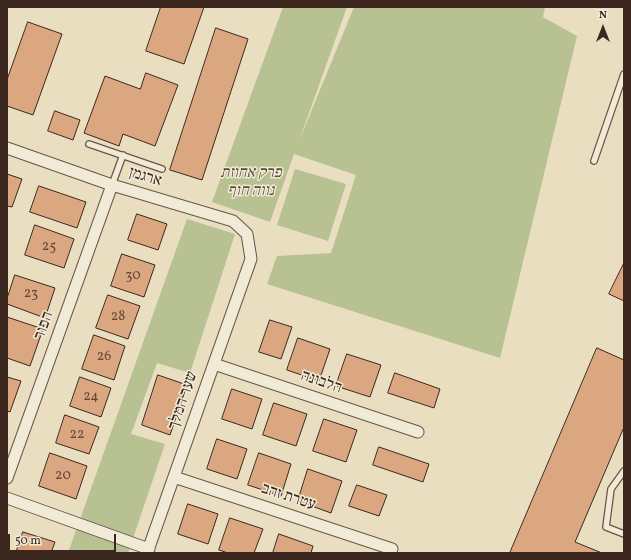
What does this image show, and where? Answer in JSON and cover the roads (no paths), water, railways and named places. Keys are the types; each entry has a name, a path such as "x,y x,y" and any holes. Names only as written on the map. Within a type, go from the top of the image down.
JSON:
{"street":[{"name":"ארגמן","path":"7,148 112,185 233,221 247,234 251,259"},
{"name":"הפור","path":"7,478 112,185"},
{"name":"שער המלך","path":"148,551 251,259"},
{"name":"הלבונה","path":"214,364 418,432"},
{"name":"עטרת זהב","path":"174,477 392,549"},
{"path":"7,498 148,551"}],"lane":[{"path":"594,161 624,74"},
{"path":"89,144 162,169"},
{"path":"112,185 123,155"},
{"path":"624,471 610,490 606,527 624,534"}],"park label":[{"name":"פרק אחוזת נווה חוף","path":"251,183"}]}
